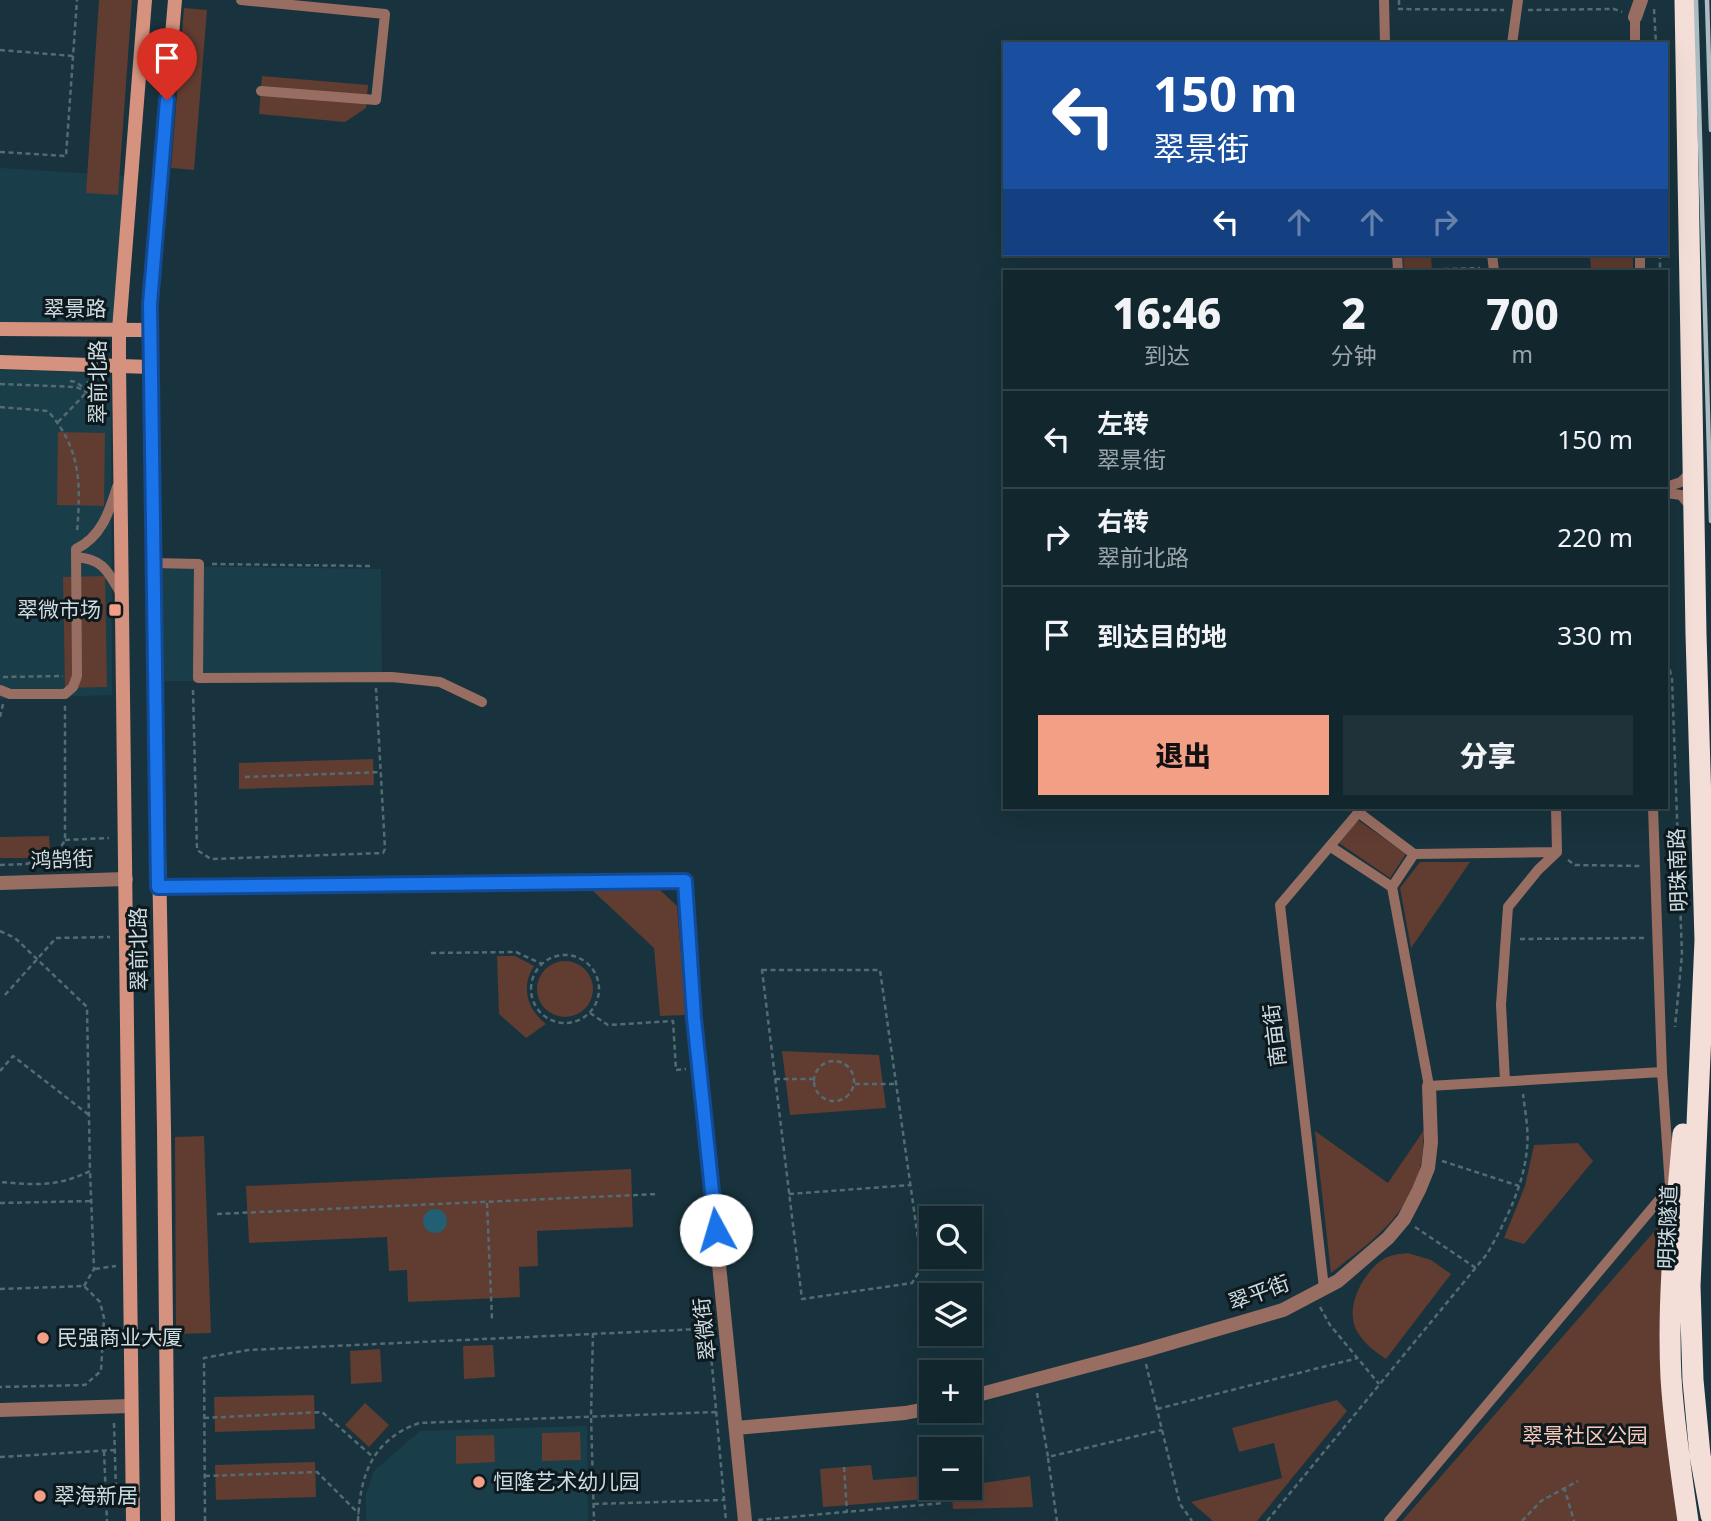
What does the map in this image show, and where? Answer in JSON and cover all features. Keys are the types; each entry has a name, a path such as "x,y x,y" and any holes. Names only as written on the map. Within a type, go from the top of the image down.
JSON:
{"highway":[{"name":"明珠南路","path":"1685,0 1705,940"},
{"path":"1705,940 1711,992"},
{"path":"1688,1521 1674,1413 1671,1301 1675,1218 1691,1048 1705,940"},
{"name":"明珠隧道","path":"1705,940 1690,1286 1693,1380 1700,1455 1711,1515"}],"main road":[{"name":"翠前北路","path":"133,1521 119,330 145,0"},
{"name":"翠前北路","path":"168,1521 150,292 175,0"},
{"name":"翠景路","path":"0,329 150,330"},
{"path":"0,362 150,367"}],"street":[{"path":"1635,17 1641,0"},
{"name":"鸿鹄街","path":"0,883 126,879"},
{"name":"翠微街","path":"158,887 685,881 699,1069 736,1428 751,1520"},
{"name":"翠平街","path":"982,1394 1283,1310 1339,1281 1388,1238 1404,1219 1419,1190 1428,1168 1432,1142 1429,1086"},
{"path":"0,1410 131,1406"},
{"path":"736,1428 919,1410"}],"lane":[{"path":"241,0 385,14 376,100 261,91"},
{"path":"1384,5 1385,42"},
{"path":"1512,42 1517,5"},
{"path":"1635,17 1635,42"},
{"path":"1668,486 1681,482 1693,468"},
{"path":"76,553 91,542 101,527 120,477"},
{"path":"1668,493 1681,495 1694,514"},
{"path":"76,553 104,566 122,595"},
{"path":"0,690 10,695 65,694 73,687 77,676 76,553"},
{"path":"153,564 198,564 198,678 376,677 440,682 482,702"},
{"path":"1361,809 1414,854 1557,852"},
{"name":"南亩街","path":"1319,1291 1280,905 1361,809"},
{"path":"1505,1081 1501,1005 1508,907 1538,870 1557,852 1556,809"},
{"path":"1389,1521 1670,1187 1662,1072 1653,809"},
{"path":"1331,847 1392,887"},
{"path":"1414,854 1392,887 1429,1086 1662,1072"}],"path":[{"path":"0,152 66,156 78,0"},
{"path":"1399,0 1399,9"},
{"path":"1652,0 1656,17 1656,42"},
{"path":"1384,5 1399,9 1517,5 1614,9 1635,17"},
{"path":"0,50 73,55"},
{"path":"1446,270 1494,269"},
{"path":"59,380 76,382 87,391"},
{"path":"0,384 76,387"},
{"path":"0,407 48,411 61,426 75,453 79,481 76,553"},
{"path":"198,564 370,566"},
{"path":"1668,662 1672,679 1682,955 1675,1038"},
{"path":"0,677 77,676"},
{"path":"198,678 193,685 197,850 211,859 383,853 385,849 376,677"},
{"path":"0,865 26,864 56,855 65,840 65,694"},
{"path":"245,777 381,772"},
{"path":"65,840 109,838"},
{"path":"1557,852 1575,865 1655,866"},
{"path":"0,931 15,938 87,1007 93,1269 84,1286"},
{"path":"5,995 56,938 110,937"},
{"path":"1506,939 1656,938"},
{"path":"431,953 516,952 542,964"},
{"path":"562,955 574,956 593,970 598,980 599,992 590,1013 570,1023 548,1020 540,1013 533,1004 530,993 535,972 542,964 562,955"},
{"path":"762,970 880,970 896,1084 922,1267 912,1283 802,1298 762,970"},
{"path":"590,1013 608,1024 673,1021 676,1070 699,1069"},
{"path":"0,1070 13,1056 89,1115"},
{"path":"837,1060 849,1066 855,1084 848,1096 835,1101 822,1097 814,1079 819,1067 837,1060"},
{"path":"775,1079 814,1079"},
{"path":"1266,1521 1487,1254 1505,1221 1519,1186 1527,1148 1522,1080"},
{"path":"855,1084 896,1084"},
{"path":"1430,1156 1519,1186"},
{"path":"0,1182 32,1184 68,1181 90,1171"},
{"path":"789,1194 911,1185"},
{"path":"218,1214 658,1194"},
{"path":"0,1203 91,1201"},
{"path":"487,1202 492,1319"},
{"path":"1404,1219 1476,1268"},
{"path":"93,1269 130,1264"},
{"path":"0,1289 84,1286 100,1302 104,1318 101,1371 85,1385 0,1387"},
{"path":"1319,1291 1330,1325 1379,1384"},
{"path":"205,1521 204,1358 248,1350 699,1329 707,1332 726,1521"},
{"path":"593,1334 594,1521"},
{"path":"1143,1351 1180,1504 1192,1521"},
{"path":"1157,1409 1358,1358"},
{"path":"1035,1380 1057,1521"},
{"path":"204,1418 322,1412 373,1458"},
{"path":"358,1521 360,1491 373,1458 387,1440 402,1429 419,1423 716,1412"},
{"path":"1048,1457 1162,1430"},
{"path":"0,1457 132,1449"},
{"path":"104,1451 107,1521"},
{"path":"844,1467 847,1512"},
{"path":"205,1476 317,1472 359,1514"},
{"path":"1522,1521 1541,1501 1564,1486 1578,1481"},
{"path":"1564,1486 1574,1521"},
{"path":"594,1504 724,1500"},
{"path":"751,1520 943,1503"}],"shaded area":[{"path":"0,168 127,176 115,325 0,323"},
{"path":"0,370 111,373 112,695 0,699"},
{"name":"翠微市场","path":"156,566 381,569 382,681 157,681"},
{"path":"435,1209 443,1213 447,1221 443,1229 435,1233 427,1229 423,1221 427,1213"},
{"name":"恒隆艺术幼儿园","path":"587,1426 588,1521 366,1521 366,1494 374,1471 420,1431"}],"green space":[{"path":"99,0 132,0 118,195 86,193"},
{"path":"184,8 207,10 194,170 171,168"},
{"path":"262,76 368,85 366,108 345,122 259,114"},
{"path":"1403,256 1431,256 1432,270 1404,270"},
{"path":"1590,256 1633,256 1633,270 1591,270"},
{"path":"58,432 105,433 104,506 57,505"},
{"path":"105,576 107,687 65,688 63,577"},
{"path":"373,759 374,785 239,789 239,763"},
{"path":"1358,820 1406,854 1390,878 1339,843"},
{"path":"49,836 50,850 27,858 0,858 0,837"},
{"path":"1420,862 1470,862 1411,948 1400,888"},
{"path":"592,890 660,890 677,906 686,1015 660,1016 654,948"},
{"path":"497,956 515,956 534,966 527,982 528,998 535,1012 546,1024 526,1038 499,1014"},
{"path":"565,961 576,963 585,969 591,978 591,1000 585,1009 576,1015 565,1017 554,1015 545,1009 539,1000 537,989 539,978 545,969 554,963"},
{"path":"782,1051 879,1055 886,1108 790,1115"},
{"path":"1424,1130 1420,1168 1406,1201 1385,1228 1331,1273 1315,1131 1388,1183"},
{"path":"204,1136 211,1333 176,1334 175,1137"},
{"path":"1578,1143 1593,1161 1524,1244 1504,1238 1525,1186 1534,1145"},
{"path":"631,1169 633,1227 537,1231 538,1266 519,1267 520,1297 408,1302 407,1270 389,1271 387,1237 249,1243 246,1186"},
{"name":"翠景社区公园","path":"1659,1226 1670,1235 1681,1521 1402,1521"},
{"path":"1408,1253 1431,1260 1451,1274 1386,1359 1358,1333 1354,1324 1354,1303 1362,1283 1375,1266 1388,1257"},
{"path":"493,1345 495,1377 464,1379 463,1346"},
{"path":"380,1349 382,1382 351,1384 350,1351"},
{"path":"314,1395 315,1429 215,1432 214,1397"},
{"path":"1337,1400 1347,1411 1257,1521 1213,1521 1191,1502 1282,1478 1274,1443 1239,1452 1232,1428"},
{"path":"365,1403 389,1425 369,1447 345,1425"},
{"path":"580,1432 581,1460 542,1461 542,1433"},
{"path":"494,1435 495,1462 456,1464 456,1436"},
{"path":"315,1462 316,1497 216,1500 215,1465"},
{"path":"871,1465 873,1480 919,1476 919,1500 823,1507 820,1469"},
{"path":"1030,1476 1033,1507 953,1509 952,1500 982,1500 982,1483"}],"railway":[{"path":"1696,0 1711,521"},
{"path":"1707,0 1711,130"}],"place":[{"name":"翠微市场","path":"115,610"},
{"name":"民强商业大厦","path":"43,1338"},
{"name":"恒隆艺术幼儿园","path":"479,1482"},
{"name":"翠海新居","path":"40,1496"}],"route":[{"path":"167,100 150,292 158,887 685,881 694,1018 716,1230"}]}
